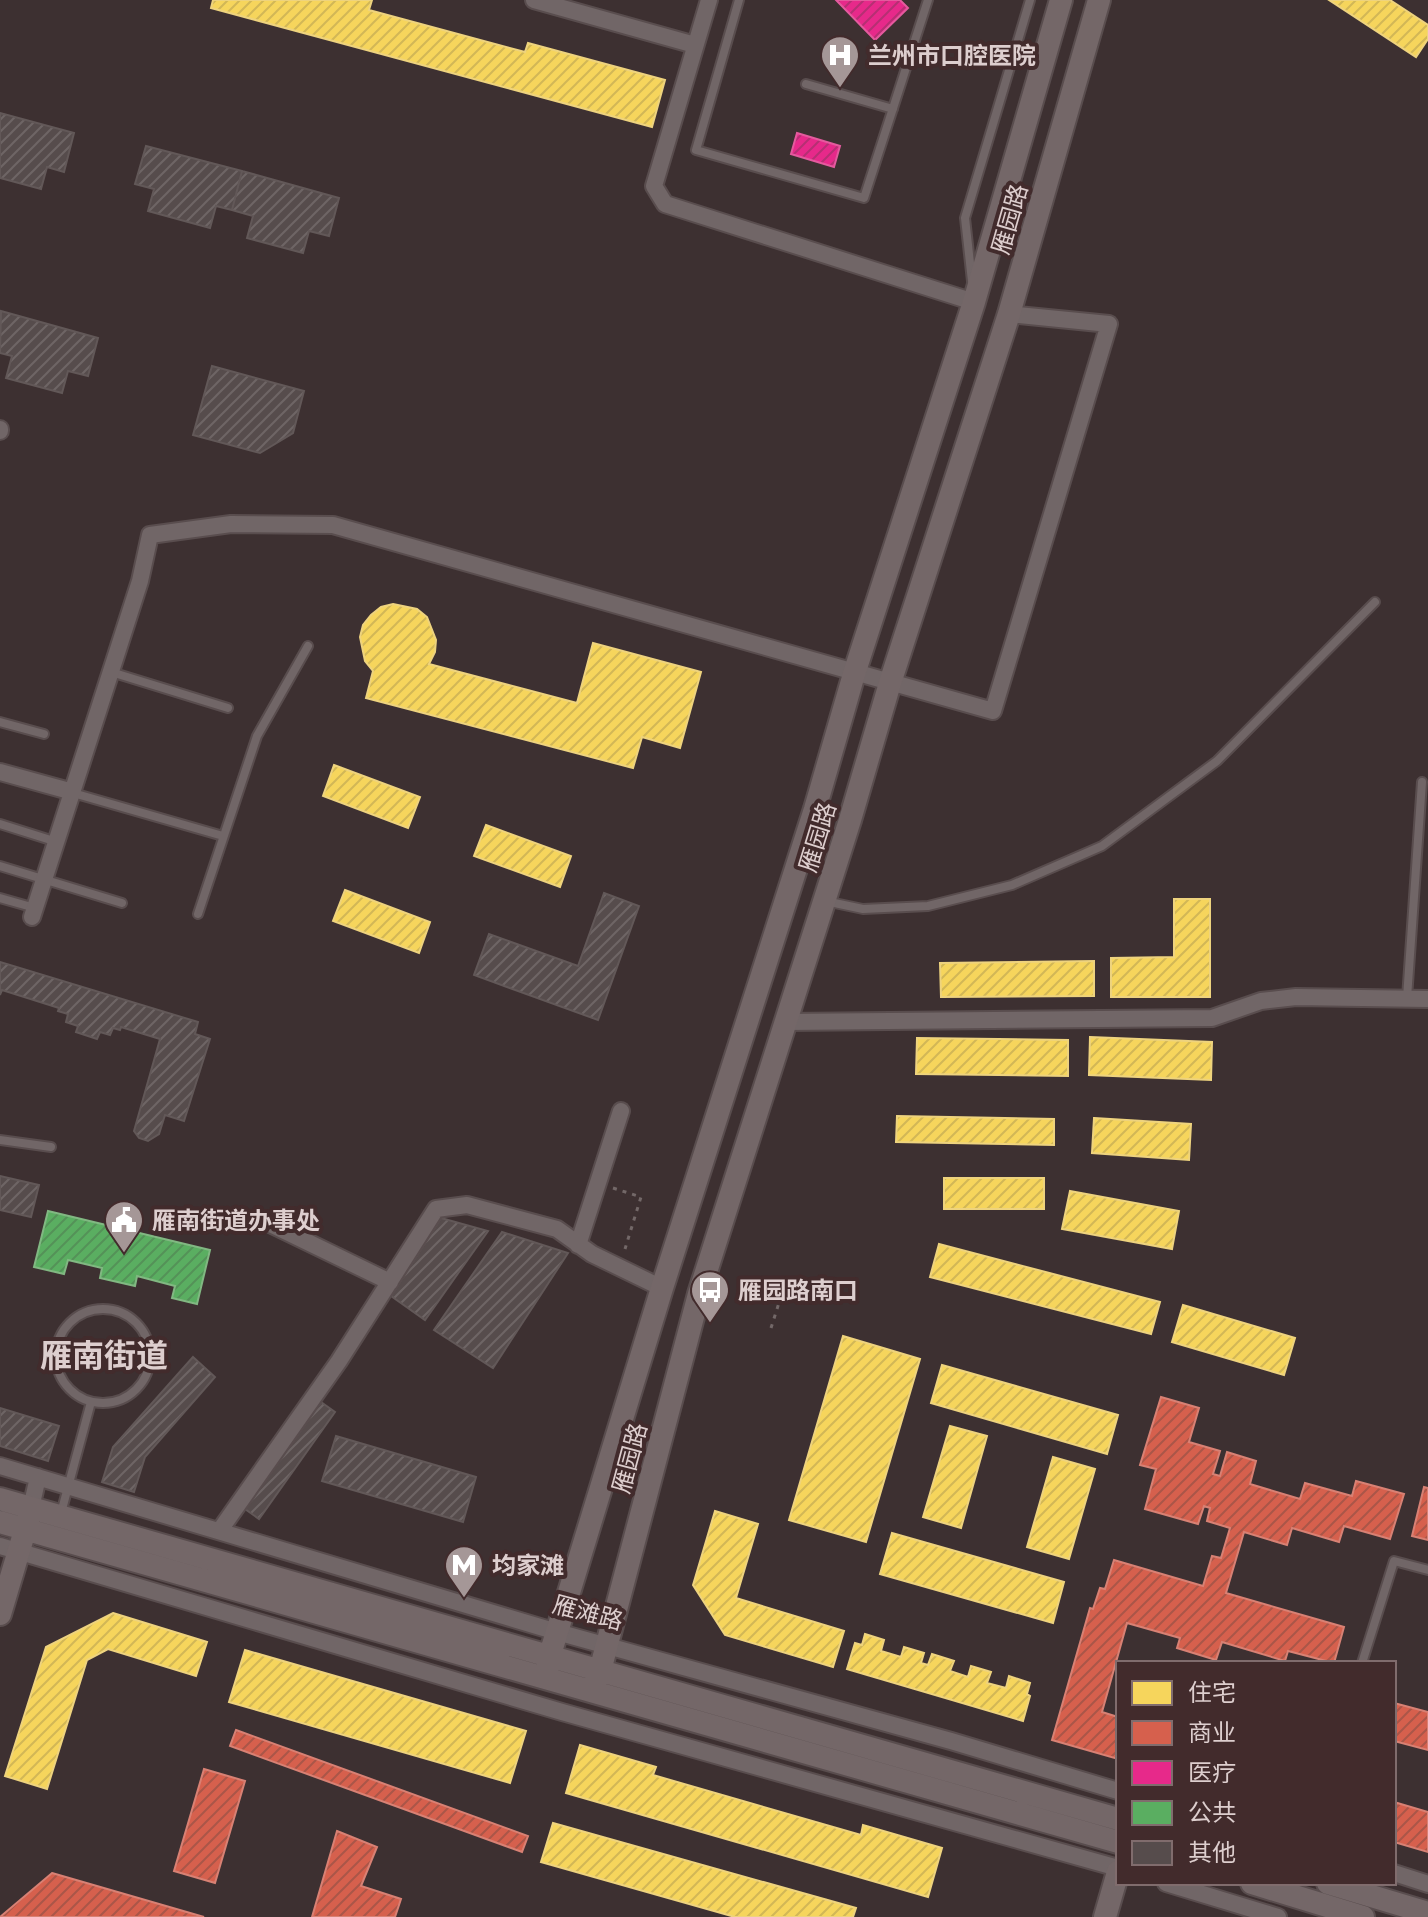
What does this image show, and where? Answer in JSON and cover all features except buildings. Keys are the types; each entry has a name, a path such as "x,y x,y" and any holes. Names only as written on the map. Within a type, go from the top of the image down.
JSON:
{"main road":[{"name":"雁园路","path":"547,1668 662,1288 974,302 1061,0"},
{"name":"雁园路","path":"595,1681 699,1294 1009,314 1099,0"},
{"path":"974,302 1009,314"},
{"path":"0,1499 28,1519 547,1668 1116,1818"},
{"path":"0,1522 60,1515 547,1668"},
{"path":"0,1614 9,1549 28,1519"},
{"path":"595,1681 1116,1841"},
{"path":"1105,1917 1116,1877"},
{"path":"1258,1885 1356,1916"},
{"path":"1335,1885 1428,1913"}],"street":[{"path":"534,0 554,3 695,45"},
{"path":"709,0 654,186 665,204 974,302"},
{"path":"34,913 140,581 150,535 231,524 333,525 993,711 1109,324 1009,314"},
{"path":"0,772 73,792"},
{"path":"786,1022 1212,1018 1261,1001 1296,997 1428,999"},
{"path":"578,1245 621,1111"},
{"path":"220,1530 339,1361 436,1209 467,1205 557,1229 592,1254 662,1288"},
{"path":"258,1218 390,1282"},
{"name":"雁滩路","path":"0,1466 557,1632 951,1741 1116,1790"},
{"path":"28,1519 38,1477"},
{"path":"9,1549 537,1705 1116,1869"},
{"path":"537,1705 547,1668"},
{"path":"1396,1874 1428,1884"},
{"path":"1173,1885 1278,1917"}],"lane":[{"path":"739,0 696,150 864,198 928,0"},
{"path":"974,302 965,218 1030,0"},
{"path":"806,84 893,109"},
{"path":"824,900 863,909 928,906 1012,885 1102,846 1217,761 1375,602"},
{"path":"198,914 257,736 308,646"},
{"path":"111,672 228,708"},
{"path":"0,722 44,734"},
{"path":"1407,999 1423,841 1422,782"},
{"path":"73,792 223,836"},
{"path":"0,824 58,843"},
{"path":"0,866 122,903"},
{"path":"0,898 34,913"},
{"path":"0,1140 51,1147"},
{"path":"96,1309 114,1310 131,1318 143,1332 150,1349 149,1367 141,1384 127,1397 110,1403 91,1402 75,1394 62,1380 56,1363 57,1345 65,1328 78,1315 96,1309"},
{"path":"60,1515 91,1402"},
{"path":"1363,1661 1394,1561 1428,1570"}],"path":[{"path":"598,1183 641,1197 623,1257"},
{"path":"771,1328 783,1290"}],"place":[{"name":"兰州市口腔医院","path":"840,89"},
{"name":"雁南街道办事处","path":"124,1254"},
{"name":"雁园路南口","path":"710,1324"},
{"name":"均家滩","path":"464,1599"}],"district":[{"name":"雁南街道","path":"104,1355"}]}
